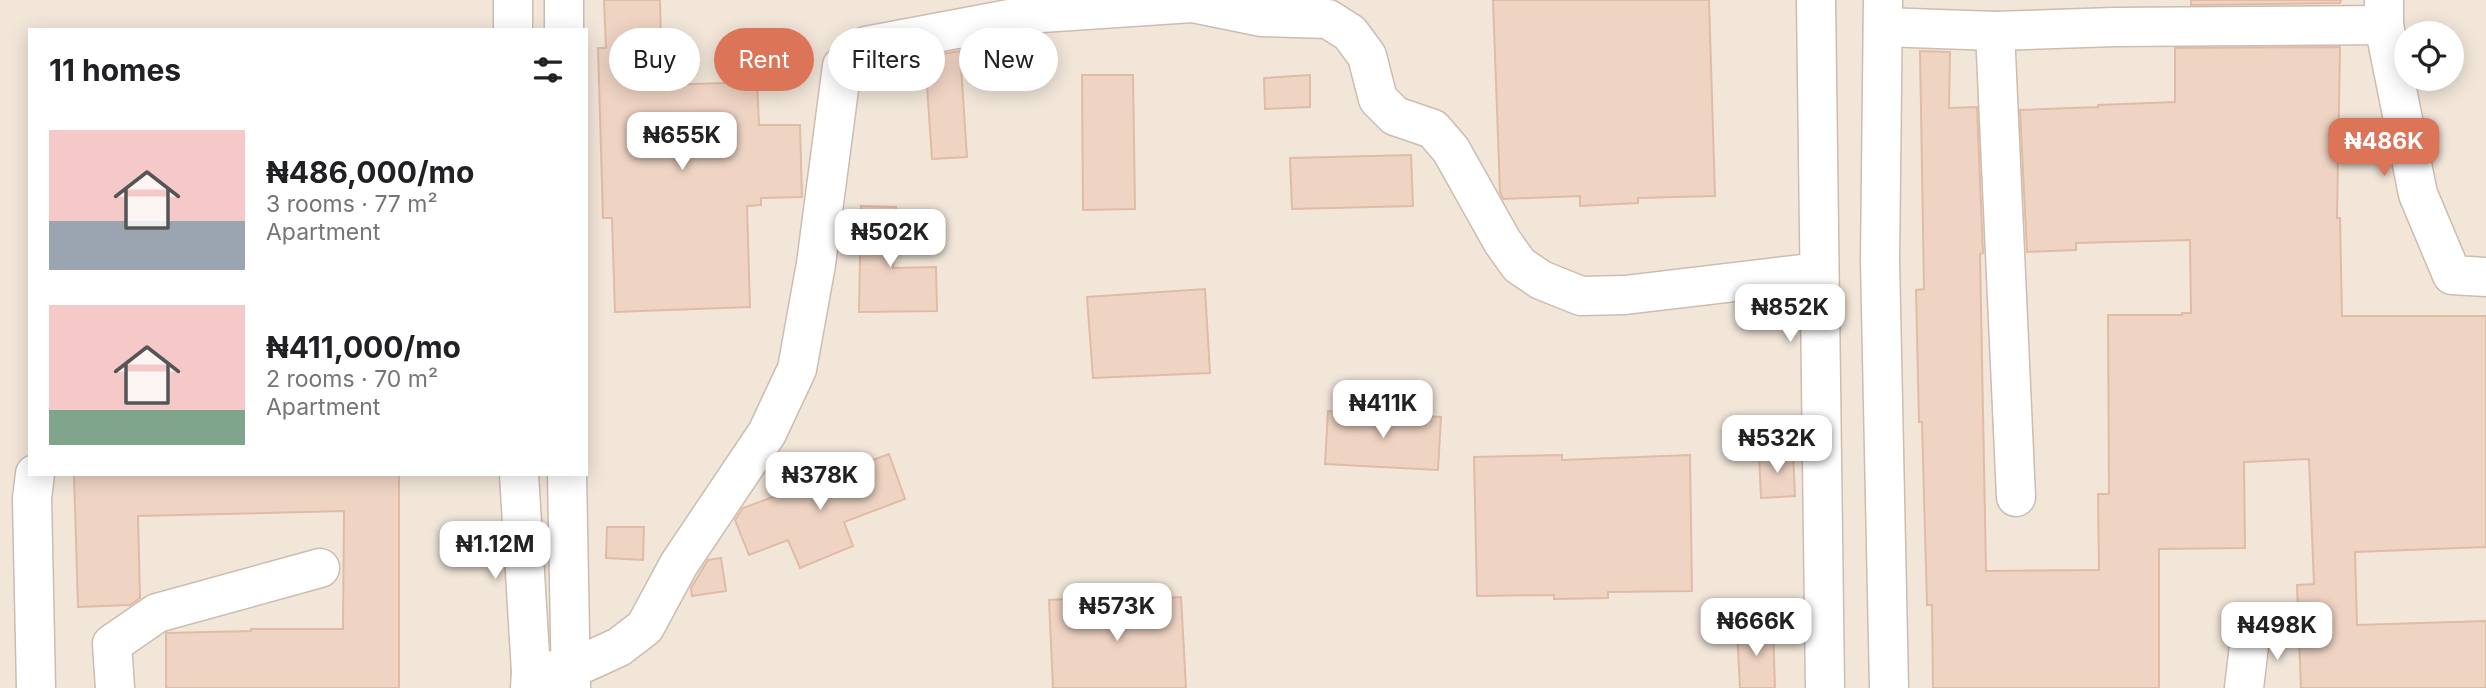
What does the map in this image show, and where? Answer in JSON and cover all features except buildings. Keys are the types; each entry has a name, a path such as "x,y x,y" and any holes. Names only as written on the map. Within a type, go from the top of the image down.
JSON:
{"street":[{"path":"513,0 513,28"},
{"path":"564,0 564,28"},
{"path":"1816,0 1825,688"},
{"path":"519,476 531,680 571,678 645,627 679,564 768,433 797,369 816,264 842,66 866,46 1041,13 1192,4 1261,17 1328,19 1350,33 1367,56 1378,99 1395,116 1433,130 1451,150 1502,241 1519,265 1541,280 1581,296 1625,295 1819,272"},
{"path":"1889,688 1880,260 1883,14 1994,31 2115,13 2384,13 2418,194 2452,275 2486,277"},
{"path":"1994,31 2016,497"},
{"path":"35,476 32,498 36,688"},
{"path":"566,476 571,678"},
{"path":"115,688 112,644 157,613 320,568"},
{"path":"2244,688 2251,629"}],"shaded area":[{"path":"0,0 2486,0 2486,688 0,688"}]}
